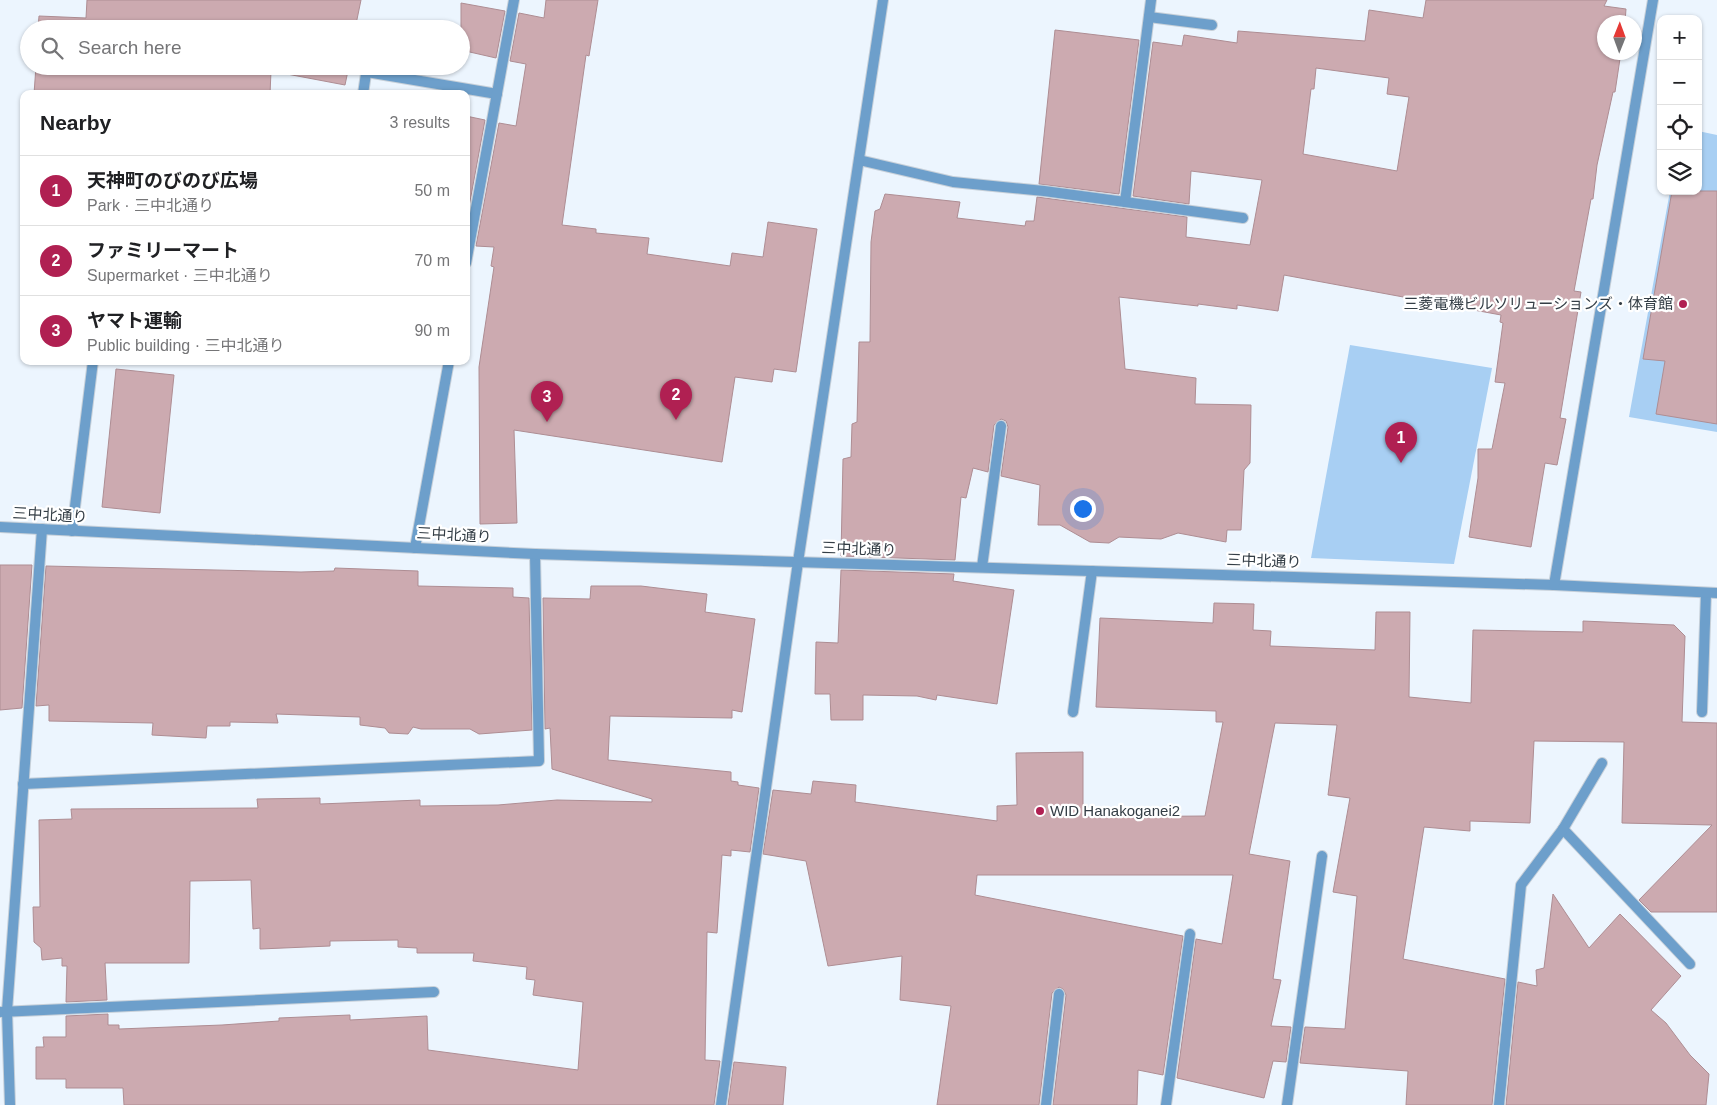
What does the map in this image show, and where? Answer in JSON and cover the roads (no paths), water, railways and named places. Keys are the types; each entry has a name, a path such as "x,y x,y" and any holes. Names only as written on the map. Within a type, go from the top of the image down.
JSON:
{"street":[{"path":"470,242 514,0"},
{"path":"722,1105 798,562 883,0"},
{"path":"1125,202 1151,0"},
{"path":"1554,585 1653,0"},
{"path":"1149,17 1212,25"},
{"path":"364,90 366,75"},
{"path":"398,75 497,94"},
{"path":"859,160 953,182 1243,218"},
{"path":"72,531 93,365"},
{"path":"415,548 447,365"},
{"path":"982,567 1002,426"},
{"name":"三中北通り","path":"0,527 535,554 1554,585 1717,593"},
{"path":"10,1105 3,1011 23,784 42,530"},
{"path":"23,784 539,761 535,554"},
{"path":"1073,712 1092,571"},
{"path":"1702,712 1706,593"},
{"path":"1499,1105 1521,885 1563,829 1602,763"},
{"path":"1563,829 1690,964"},
{"path":"1287,1105 1322,856"},
{"path":"1166,1105 1190,934"},
{"path":"3,1011 434,992"},
{"path":"1046,1105 1059,994"}],"place":[{"name":"三菱電機ビルソリューションズ・体育館","path":"1683,304"},
{"name":"ファミリーマート","path":"676,420"},
{"name":"ヤマト運輸","path":"547,422"},
{"name":"天神町のびのび広場","path":"1401,463"},
{"name":"WID Hanakoganei2","path":"1040,811"}]}
